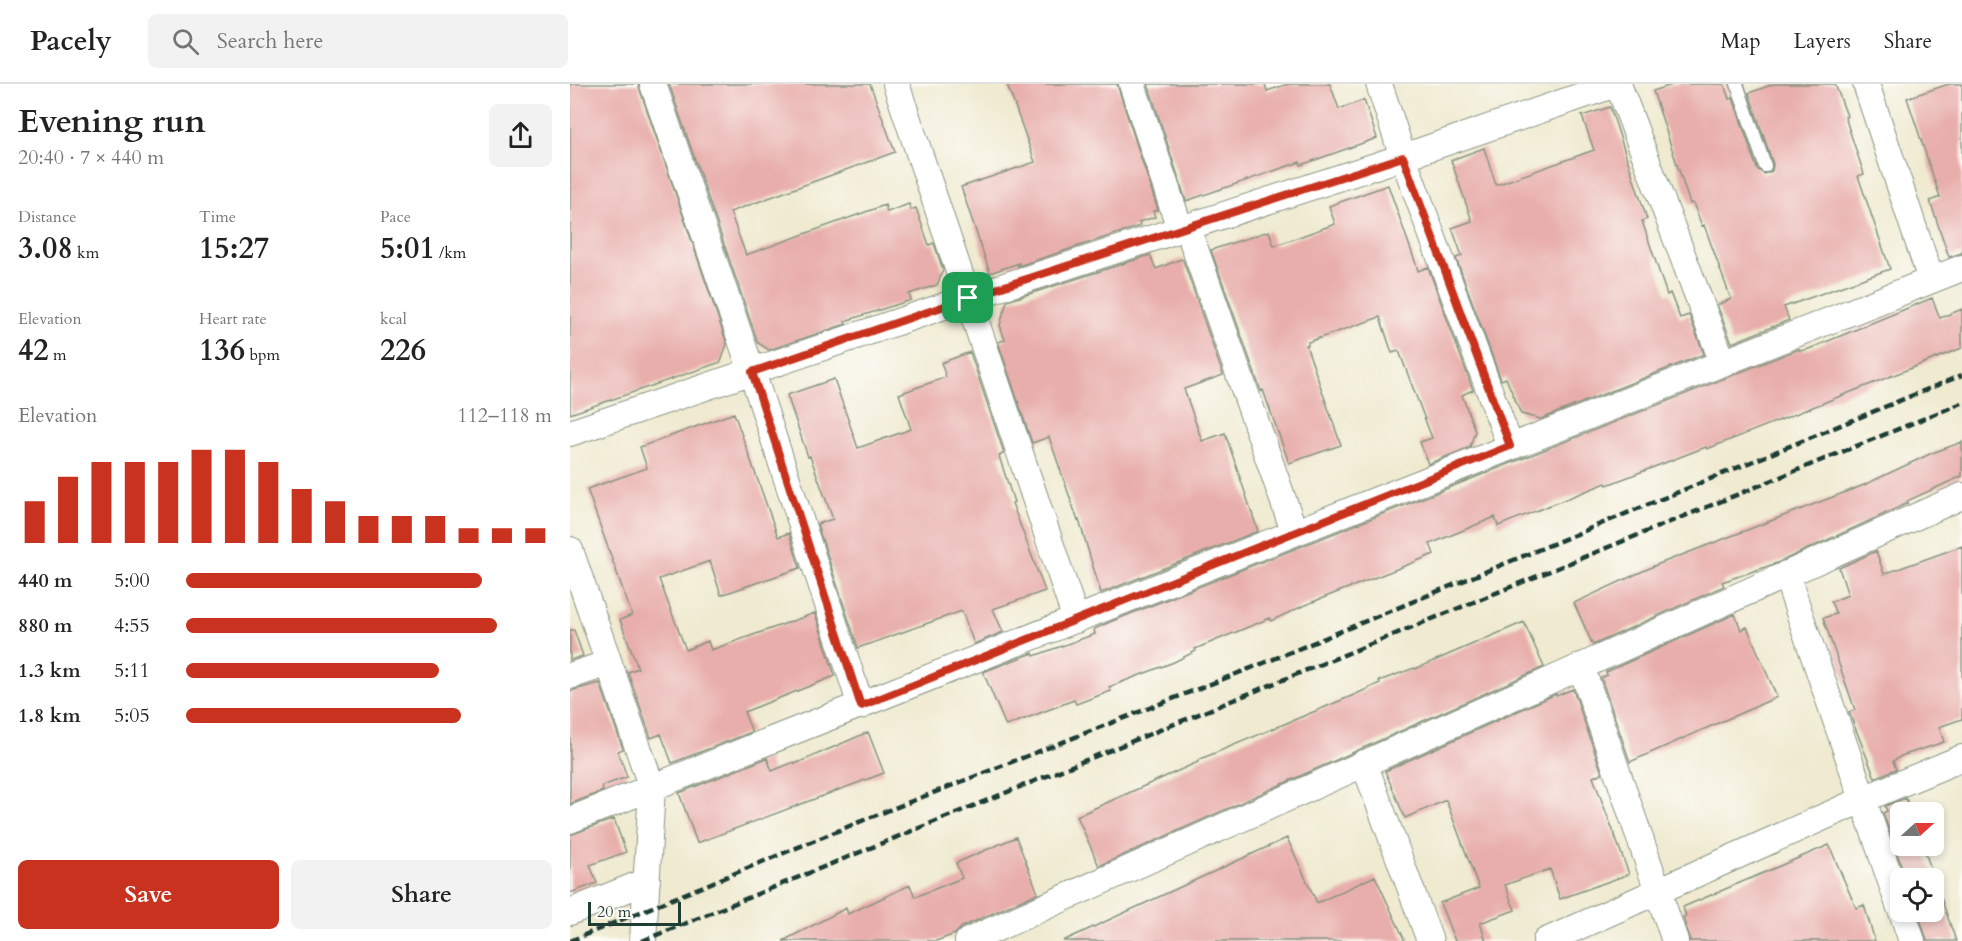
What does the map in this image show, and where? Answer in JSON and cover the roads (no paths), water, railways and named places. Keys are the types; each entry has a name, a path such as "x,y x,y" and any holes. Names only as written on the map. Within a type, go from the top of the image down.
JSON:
{"street":[{"path":"653,84 752,372 861,706"},
{"path":"896,84 1076,620"},
{"path":"1132,84 1294,531"},
{"path":"1379,84 1403,157 1510,446"},
{"path":"570,433 968,298 1403,157 1617,84 1723,363"},
{"path":"1866,84 1931,280"},
{"path":"570,820 1962,268"},
{"path":"968,941 1962,496"},
{"path":"571,555 652,788 643,941"},
{"path":"1786,573 1890,878"},
{"path":"570,676 609,663"},
{"path":"1581,666 1676,941"},
{"path":"1546,941 1863,799 1962,758"},
{"path":"1364,763 1430,941"},
{"path":"570,912 646,881"},
{"path":"1905,922 1911,941"}],"lane":[{"path":"1737,84 1765,166"}],"railway":[{"path":"570,941 869,818 1264,663 1962,375"},
{"path":"642,941 1962,403"}]}
